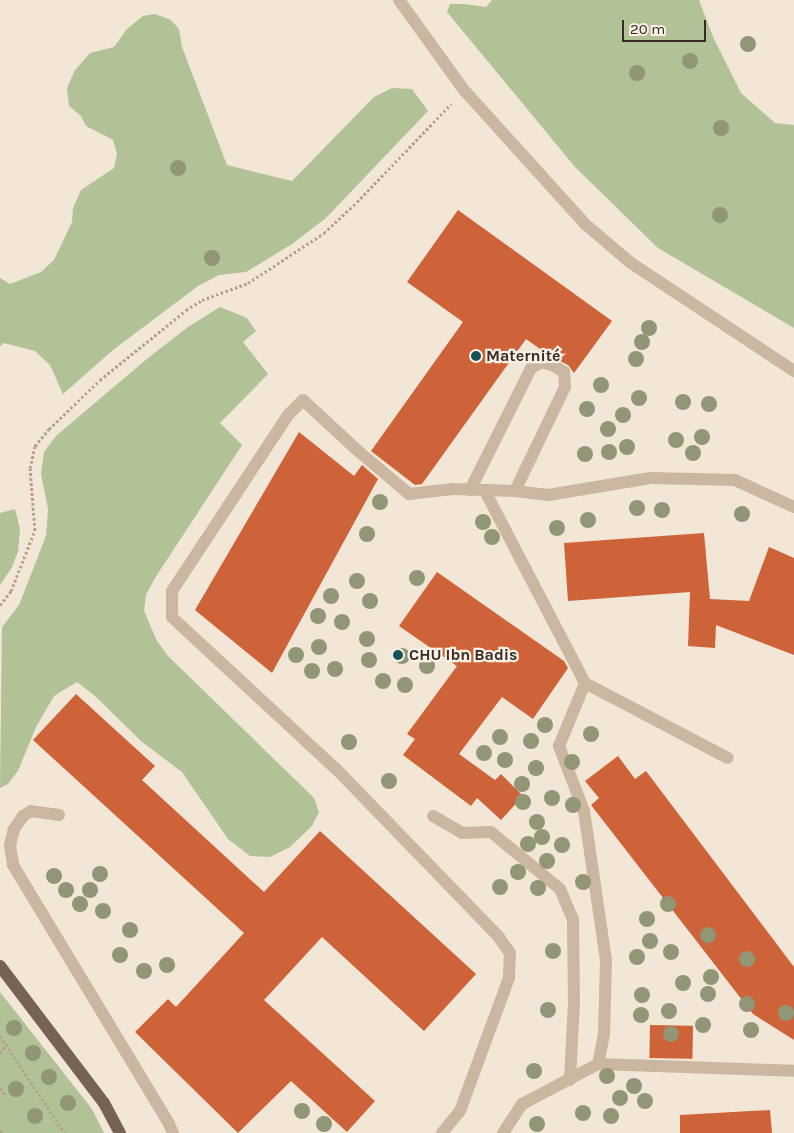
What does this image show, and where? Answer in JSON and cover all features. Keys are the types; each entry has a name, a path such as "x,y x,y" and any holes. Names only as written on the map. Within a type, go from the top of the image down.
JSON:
{"main road":[{"path":"0,966 104,1103 120,1133"}],"street":[{"path":"399,0 464,90 585,224 631,263 794,371"},
{"path":"470,490 531,368 542,362 564,372 565,387 515,490"},
{"path":"442,1133 460,1111 509,978 510,953 499,937 337,770 172,617 172,591 288,415 303,400 357,450 409,494 470,490 515,490 548,495 651,478 735,480 794,507"},
{"path":"485,490 585,683 728,758"},
{"path":"585,683 559,746 584,811 606,960 604,1034 598,1064"},
{"path":"59,815 40,810 31,811 23,816 14,829 10,845 13,865 173,1133"},
{"path":"433,816 462,833 491,832 560,889 573,919 574,1003 570,1080"},
{"path":"503,1133 522,1104 598,1064 794,1071"}],"path":[{"path":"0,605 11,591 35,530 30,468 35,446 49,429 100,380 186,310 202,300 248,283 324,233 357,202 464,90"},
{"path":"0,1036 65,1133"},
{"path":"0,1053 6,1045"},
{"path":"0,1088 6,1096"},
{"path":"0,1130 4,1133"}],"green space":[{"path":"492,0 699,0 713,37 741,93 775,123 794,125 794,328 658,248 575,167 447,12 450,4 486,7"},
{"path":"155,14 171,20 179,29 182,47 227,165 292,181 374,97 392,88 412,89 428,111 326,218 292,244 246,272 219,275 198,286 113,350 63,394 50,365 35,351 4,343 0,346 0,278 10,284 41,272 54,260 72,222 73,208 81,190 114,168 117,154 113,140 86,126 81,116 69,106 67,88 75,70 90,53 114,47 127,29 143,16"},
{"path":"220,307 247,318 256,331 243,342 268,374 220,423 242,445 155,578 146,595 144,611 157,641 168,656 314,798 319,812 312,826 290,847 270,857 250,856 228,839 182,772 142,742 94,695 77,682 54,696 36,727 18,771 8,784 0,788 2,627 19,605 46,536 48,509 41,474 44,452 57,435 148,358 188,327"},
{"path":"15,509 20,529 18,552 11,569 0,585 0,513"},
{"path":"0,992 92,1109 104,1133 0,1133"}],"building":[{"name":"Maternité","path":"458,210 612,321 574,373 568,365 550,356 526,339 422,484 415,485 371,451 463,322 407,282"},
{"path":"299,432 354,476 362,465 378,479 272,673 195,610"},
{"path":"704,533 710,599 749,601 769,547 794,558 794,655 716,625 715,648 688,646 690,592 568,601 564,543"},
{"path":"437,572 564,661 568,668 533,719 502,697 459,754 495,780 501,774 523,796 501,820 477,798 471,806 403,755 415,739 407,734 457,666 399,626"},
{"path":"76,694 155,766 142,780 264,892 320,831 476,974 424,1031 322,937 264,1000 375,1101 347,1132 291,1081 238,1133 135,1032 168,999 176,1007 244,933 33,740"},
{"path":"618,756 635,779 646,771 794,967 794,1040 753,1014 591,805 599,798 585,781"},
{"path":"650,1025 693,1026 692,1059 649,1058"},
{"path":"770,1110 772,1133 680,1133 680,1115"}],"place":[{"name":"Maternité","path":"476,356"},
{"name":"CHU Ibn Badis","path":"398,655"}]}
